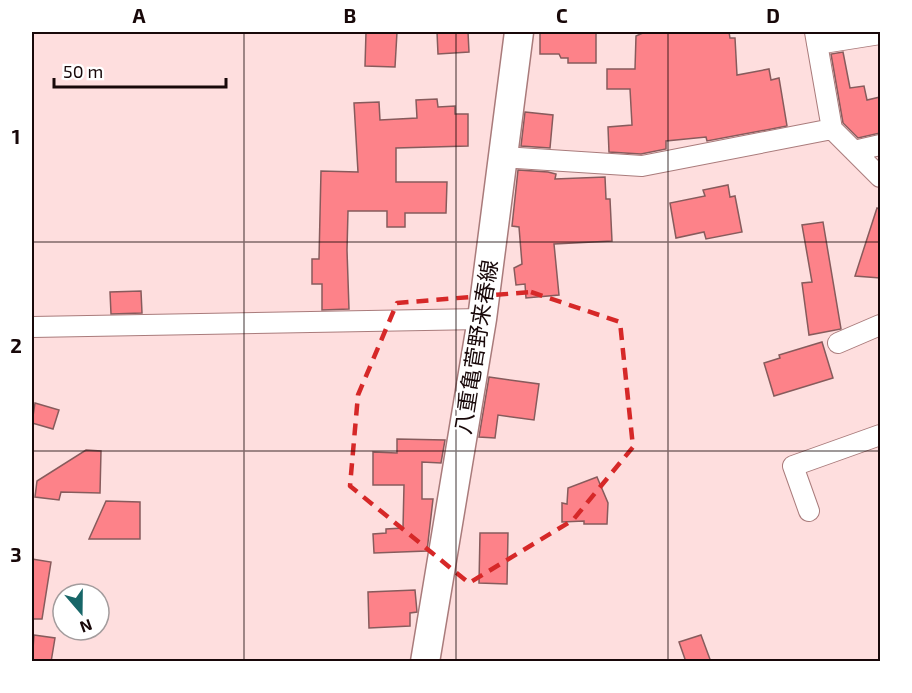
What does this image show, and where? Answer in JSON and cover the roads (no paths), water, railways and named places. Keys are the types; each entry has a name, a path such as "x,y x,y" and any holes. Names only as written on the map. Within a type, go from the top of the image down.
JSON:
{"main road":[{"name":"八重亀菅野来春線","path":"425,662 482,319 519,32"}],"street":[{"path":"880,34 816,38 832,129 880,177"},
{"path":"502,157 642,166 832,129"},
{"path":"854,151 880,145"},
{"path":"32,327 482,319"},
{"path":"838,344 880,325"},
{"path":"809,511 793,466 880,435"}]}
